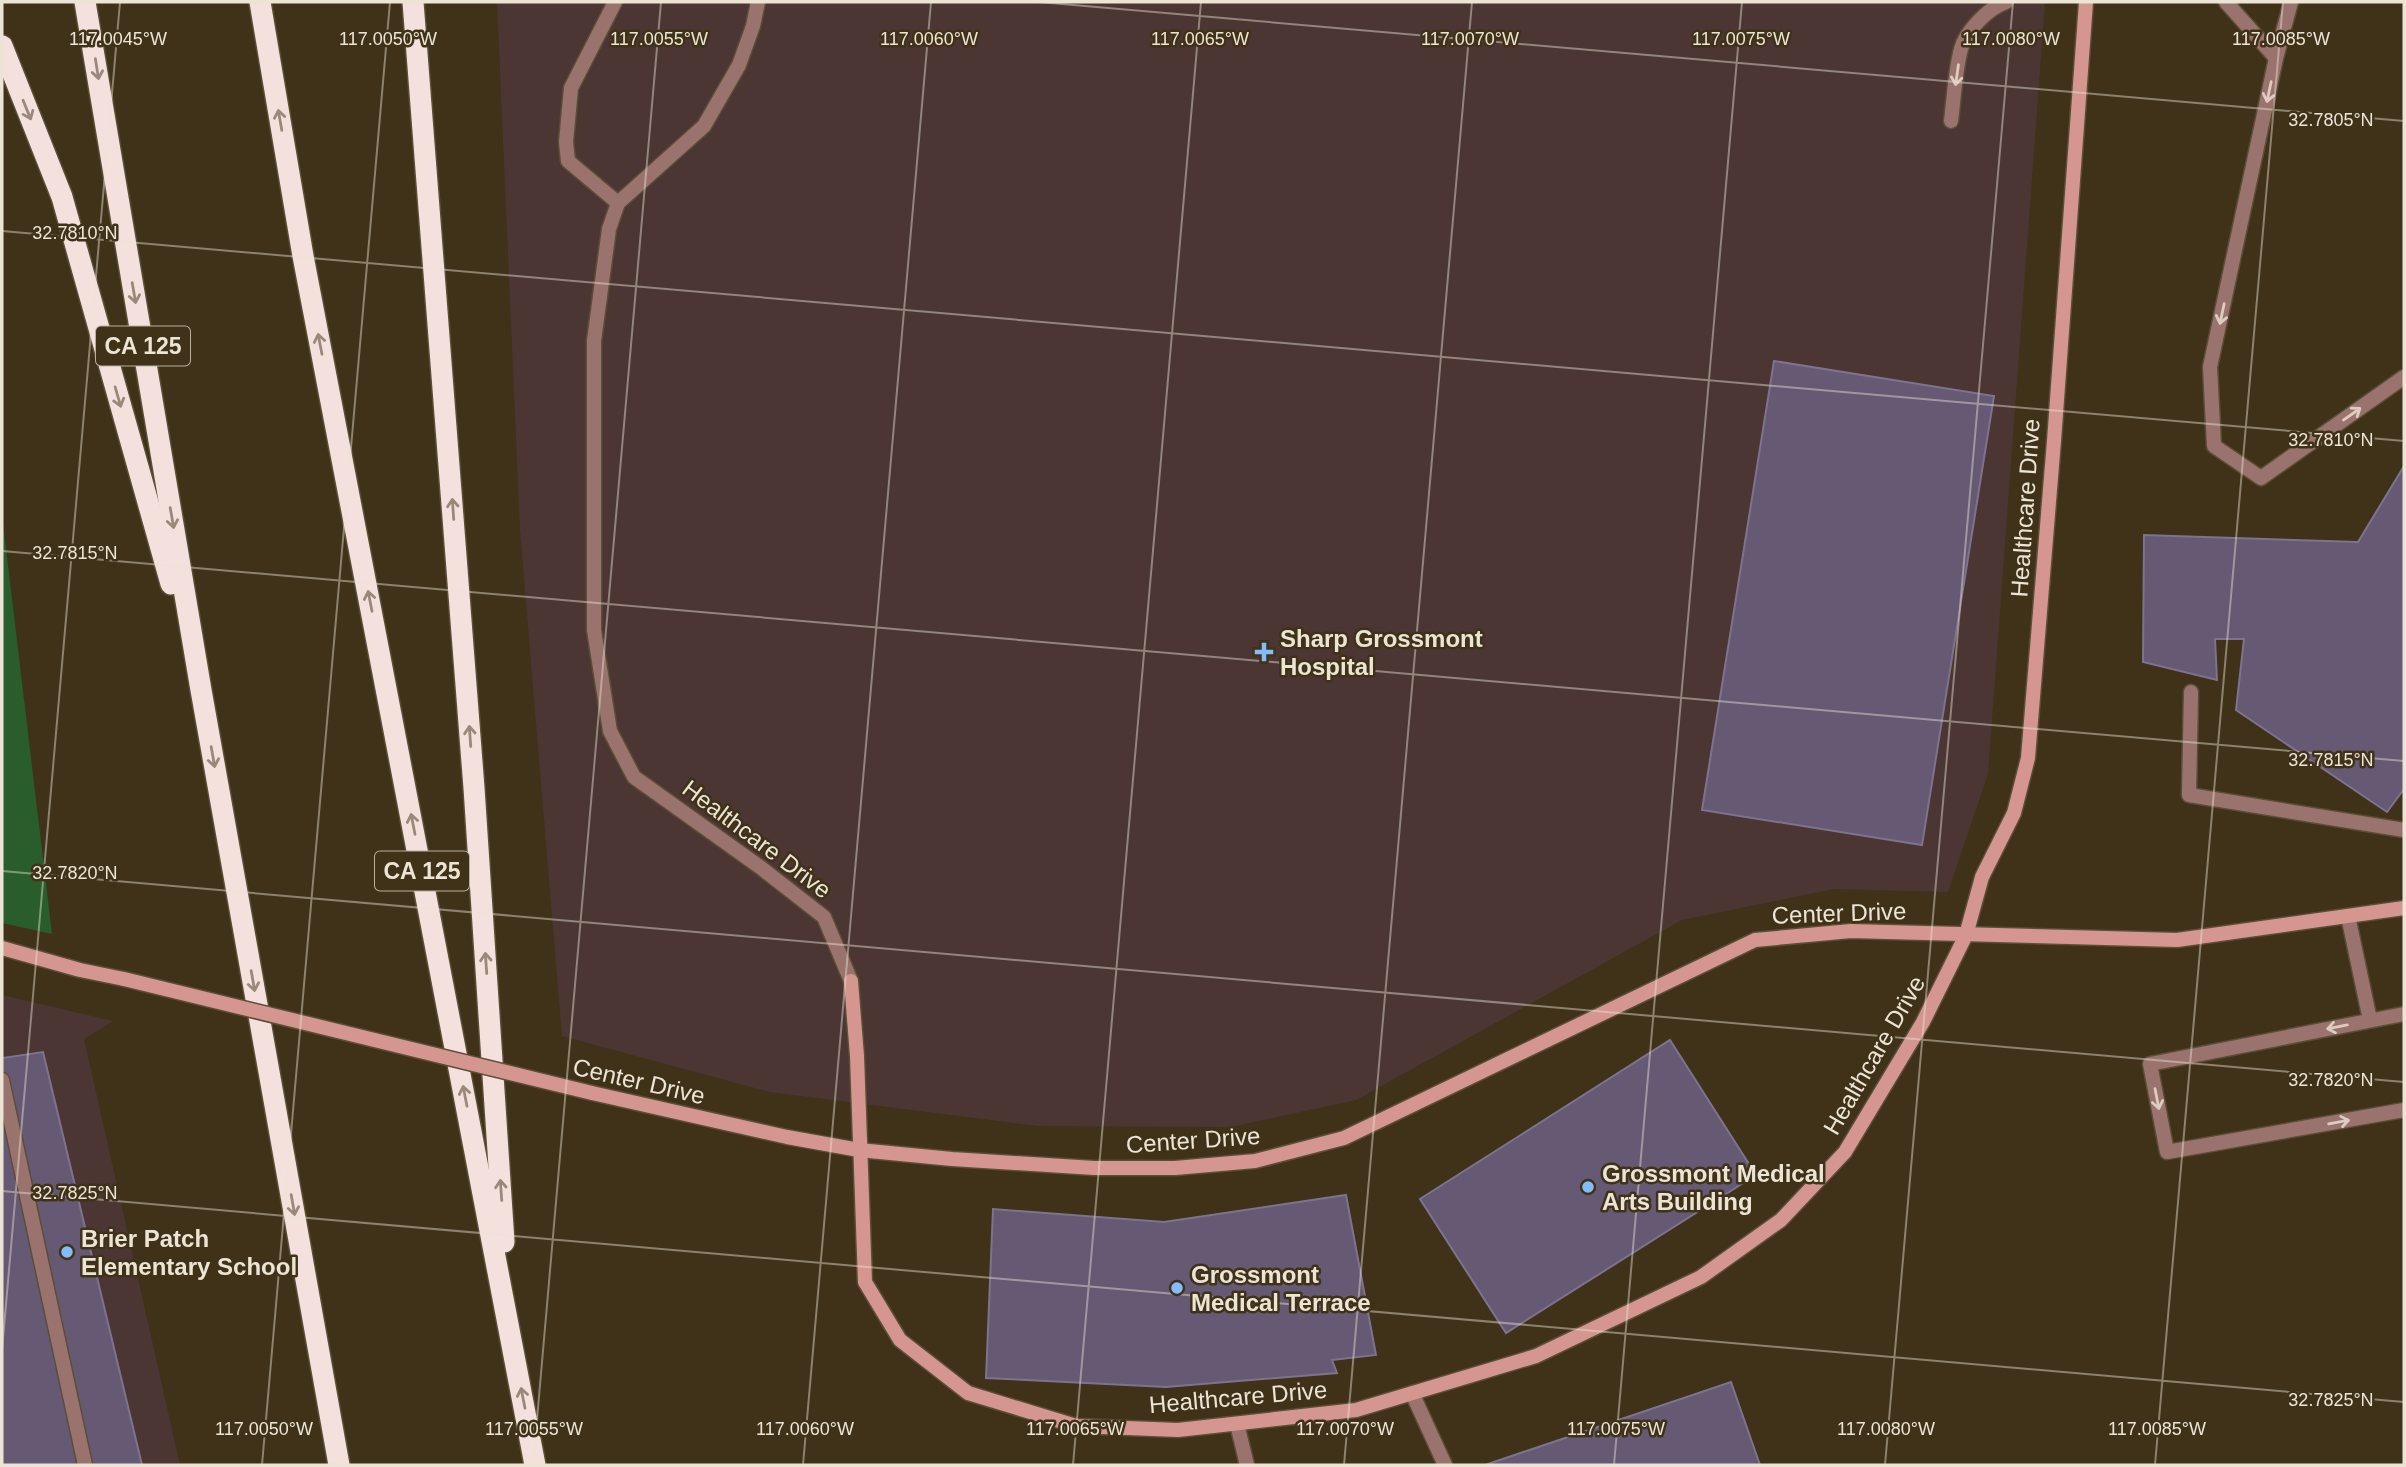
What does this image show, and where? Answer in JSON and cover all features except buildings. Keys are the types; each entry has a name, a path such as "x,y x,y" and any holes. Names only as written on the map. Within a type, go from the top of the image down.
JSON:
{"highway":[{"name":"CA 125","path":"85,2 201,690 339,1465"},
{"name":"CA 125","path":"260,2 308,282 535,1465"},
{"path":"413,2 474,788 510,1331"},
{"path":"2,46 62,197 201,690"}],"street":[{"path":"615,2 571,88 566,142 568,161 618,203 704,126 739,65 753,26 758,2"},
{"path":"1951,121 1961,48 1970,31 1984,17 2006,2"},
{"name":"Healthcare Drive","path":"618,203 609,229 594,341 594,630 610,731 634,777 760,867 824,917 851,981 857,1056 865,1282 900,1340 968,1393 1076,1426 1178,1430 1356,1410 1536,1356 1701,1277 1781,1220 1845,1152 1923,1022 1966,935 1982,877 2014,813 2028,758 2086,2"},
{"path":"2226,2 2276,58"},
{"path":"2291,2 2276,58 2210,367 2214,446 2261,478 2404,377"},
{"path":"2191,692 2189,795 2404,830"},
{"name":"Center Drive","path":"2,948 80,970 775,1135 859,1150 952,1159 1094,1168 1175,1168 1255,1161 1344,1138 1755,940 1851,931 2177,940 2404,908"},
{"path":"2348,916 2370,1020"},
{"path":"2404,1014 2150,1064 2167,1152 2404,1110"},
{"path":"2,1080 85,1465"},
{"path":"1412,1393 1445,1465"},
{"path":"1237,1424 1247,1465"}],"shaded area":[{"name":"Sharp Grossmont Hospital","path":"497,2 2045,2 1988,774 1948,892 1834,889 1682,920 1356,1100 1231,1127 1038,1126 770,1092 562,1036 520,530"},
{"name":"Brier Patch Elementary School","path":"2,995 113,1021 84,1039 180,1465 2,1465"}],"green space":[{"path":"2,515 52,934 2,923"}],"place":[{"name":"Sharp Grossmont Hospital","path":"1264,652"},
{"name":"Grossmont Medical Arts Building","path":"1588,1187"},
{"name":"Brier Patch Elementary School","path":"67,1252"},
{"name":"Grossmont Medical Terrace","path":"1177,1288"}]}
